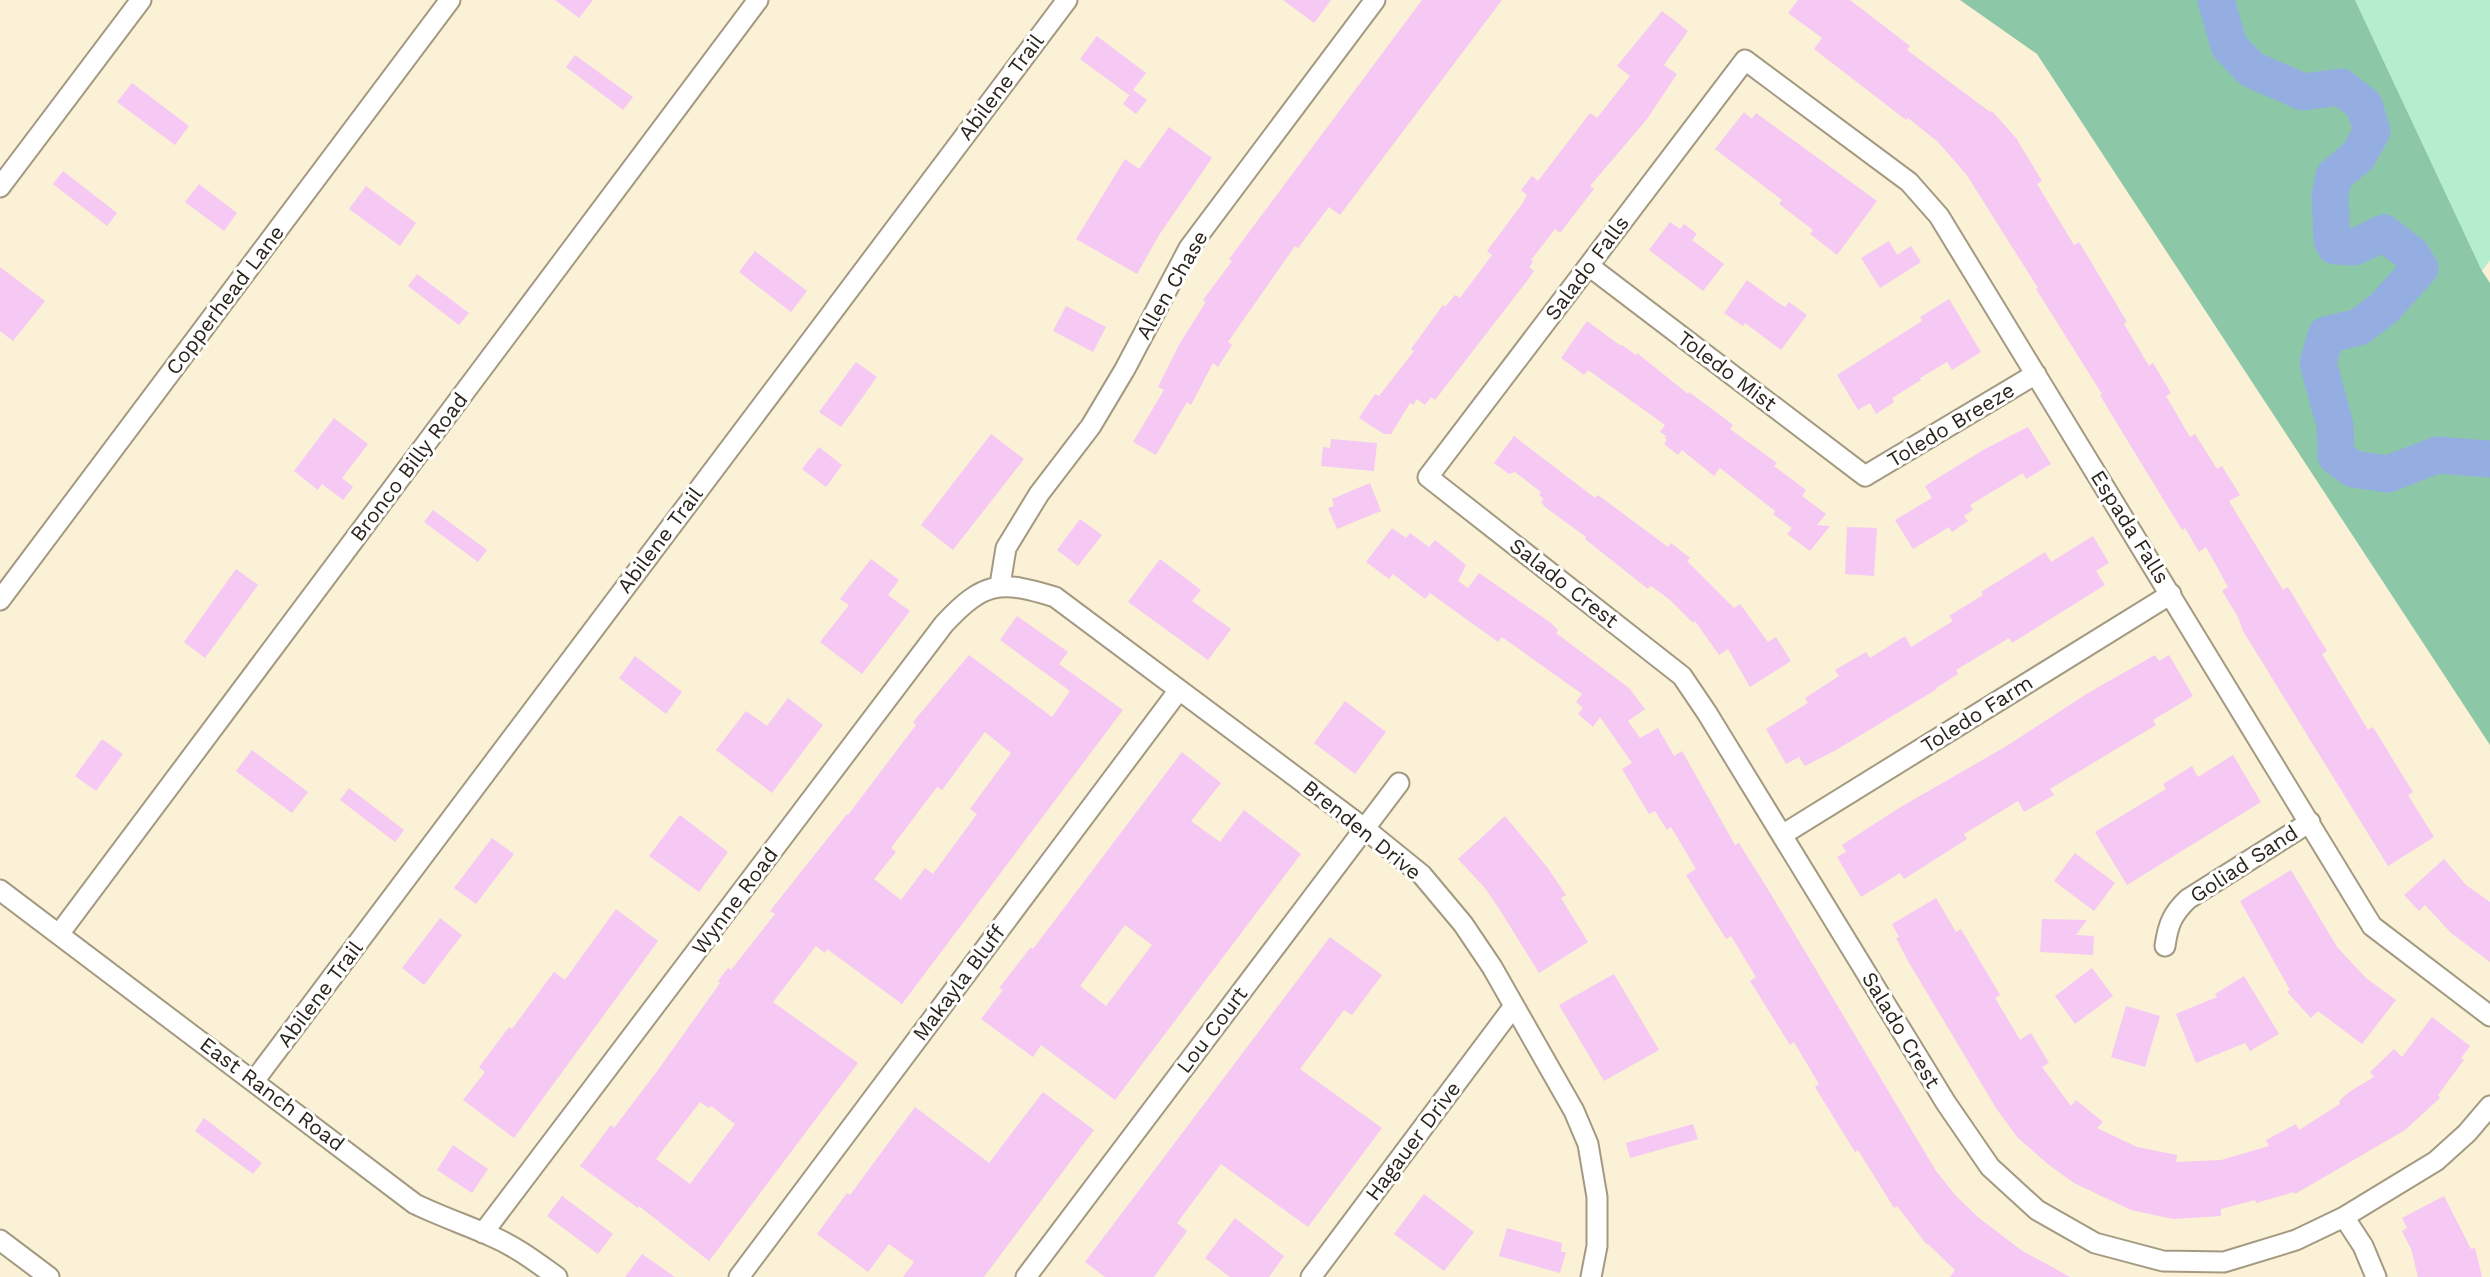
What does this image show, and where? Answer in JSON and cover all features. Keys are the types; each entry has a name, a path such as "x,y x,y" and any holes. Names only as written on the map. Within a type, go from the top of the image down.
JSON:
{"street":[{"path":"0,187 141,0"},
{"name":"Copperhead Lane","path":"0,600 450,0"},
{"name":"Bronco Billy Road","path":"59,934 758,0"},
{"name":"Abilene Trail","path":"254,1081 1067,0"},
{"name":"Allen Chase","path":"1000,585 1006,548 1038,494 1091,426 1125,369 1189,248 1375,0"},
{"name":"Salado Falls","path":"1428,477 1745,60"},
{"name":"Espada Falls","path":"1745,60 1909,182 1939,216 2372,926 2490,1016"},
{"name":"Toledo Mist","path":"1589,265 1865,476"},
{"name":"Toledo Breeze","path":"1865,476 2036,374"},
{"name":"Salado Crest","path":"1428,477 1682,676 1946,1103 1990,1167 2038,1210 2095,1243 2163,1261 2224,1262 2296,1240 2344,1217 2436,1161 2467,1133 2490,1106"},
{"name":"Brenden Drive","path":"1000,585 1055,597 1364,828 1422,875 1463,923 1492,967 1574,1111 1588,1144 1597,1197 1597,1246 1591,1277"},
{"name":"Wynne Road","path":"483,1233 944,624 965,601 1000,585"},
{"name":"Toledo Farm","path":"1782,835 2171,594"},
{"name":"Makayla Bluff","path":"739,1277 1180,690"},
{"name":"Lou Court","path":"1026,1277 1399,783"},
{"name":"Goliad Sand","path":"2165,946 2167,927 2173,913 2188,900 2310,822"},
{"name":"East Ranch Road","path":"0,890 415,1204 451,1222 483,1233 534,1260 557,1277"},
{"name":"Hagauer Drive","path":"1311,1277 1514,1006"},
{"path":"2344,1217 2363,1245 2376,1277"},
{"path":"0,1240 49,1277"}],"green space":[{"path":"1960,0 2355,0 2490,283 2490,745 2037,54"},
{"path":"2355,0 2490,0 2490,260 2482,271"}],"building":[{"path":"555,0 593,0 579,18"},
{"path":"1283,0 1331,0 1314,23"},
{"path":"1422,0 1502,0 1340,215 1329,207 1298,248 1295,246 1228,342 1232,345 1218,367 1213,363 1191,405 1187,402 1156,455 1133,442 1164,390 1158,387 1180,343 1206,302 1203,300 1232,261 1229,259"},
{"path":"1798,0 1850,0 1910,46 1907,50 1992,111 2016,138 2042,181 2037,184 2060,222 2074,245 2079,242 2127,322 2124,324 2149,366 2153,363 2171,393 2166,396 2190,437 2195,434 2217,469 2222,466 2240,495 2229,501 2283,590 2288,587 2327,651 2322,654 2368,730 2373,727 2413,792 2408,795 2434,837 2388,866 2243,631 2222,591 2228,587 2206,547 2199,552 2185,528 2182,530 2036,289 2038,288 1966,174 1938,142 1814,49 1822,38 1788,13"},
{"path":"1662,11 1688,31 1664,65 1677,74 1647,119 1590,186 1594,189 1560,233 1555,229 1531,260 1533,262 1529,267 1534,271 1527,281 1435,400 1431,397 1425,405 1417,399 1413,405 1410,403 1391,434 1384,434 1359,418 1375,394 1379,396 1414,351 1411,349 1443,305 1445,307 1455,295 1460,298 1492,255 1487,251 1522,204 1527,195 1521,190 1532,176 1538,181 1590,113 1597,118 1630,76 1617,66"},
{"path":"1097,36 1146,73 1129,95 1080,59"},
{"path":"575,55 633,97 623,110 566,67"},
{"path":"132,83 189,126 175,145 117,102"},
{"path":"1133,90 1147,100 1136,114 1123,104"},
{"path":"1744,112 1752,119 1756,113 1877,201 1837,255 1810,234 1813,230 1779,204 1782,200 1715,149"},
{"path":"1169,127 1212,158 1159,235 1137,274 1076,239 1125,159 1139,169"},
{"path":"63,171 117,213 107,226 53,184"},
{"path":"199,184 237,213 224,231 185,202"},
{"path":"366,186 416,223 400,246 349,209"},
{"path":"1670,222 1680,229 1684,224 1697,234 1692,240 1724,264 1703,291 1649,250"},
{"path":"1889,241 1897,255 1911,246 1921,262 1880,288 1861,258"},
{"path":"755,251 807,291 791,312 739,272"},
{"path":"0,267 45,301 13,341 0,331"},
{"path":"417,274 469,313 459,325 408,286"},
{"path":"1747,280 1785,307 1789,302 1807,315 1781,350 1745,323 1743,326 1724,313"},
{"path":"1949,299 1981,352 1952,370 1947,362 1892,398 1894,402 1876,414 1870,403 1858,410 1837,375 1922,321 1920,317"},
{"path":"1066,306 1106,327 1093,352 1053,331"},
{"path":"1587,321 1621,346 1636,355 1637,353 1688,394 1689,392 1724,418 1733,425 1730,429 1777,463 1774,466 1806,490 1802,496 1826,514 1817,525 1830,526 1810,551 1787,534 1792,528 1773,514 1775,511 1720,468 1714,476 1682,450 1678,455 1664,444 1666,436 1660,432 1665,425 1588,370 1584,375 1561,358"},
{"path":"856,362 877,377 841,427 819,412"},
{"path":"334,418 368,444 342,478 353,487 343,500 322,484 318,490 294,471"},
{"path":"2028,427 2051,464 2026,479 2023,473 1970,505 1973,510 1964,516 1968,521 1952,532 1949,527 1913,549 1895,520 1932,498 1925,486 1983,450"},
{"path":"991,434 1024,459 953,550 921,525"},
{"path":"1514,436 1595,498 1598,495 1668,547 1671,543 1690,558 1687,561 1734,608 1740,604 1768,642 1776,637 1791,661 1750,687 1728,649 1719,655 1695,621 1693,623 1654,588 1650,586 1648,589 1545,507 1541,502 1544,499 1539,495 1541,492 1515,472 1509,474 1494,463"},
{"path":"1331,439 1377,443 1374,471 1321,466 1323,447 1330,448"},
{"path":"819,447 842,465 826,487 802,469"},
{"path":"1370,483 1381,511 1337,529 1328,508 1334,506 1332,499"},
{"path":"433,510 487,550 478,562 424,522"},
{"path":"1080,519 1102,535 1078,566 1057,550"},
{"path":"1847,527 1877,528 1874,576 1845,574"},
{"path":"1392,528 1406,538 1410,533 1429,547 1435,540 1466,565 1458,581 1468,588 1479,573 1551,623 1558,630 1556,633 1629,688 1645,709 1628,721 1640,738 1658,728 1674,756 1682,751 1735,845 1739,843 1769,891 1936,1171 1956,1196 1979,1218 2021,1250 2070,1277 1950,1277 1955,1270 1927,1245 1897,1206 1894,1208 1858,1150 1855,1152 1815,1087 1819,1084 1794,1042 1790,1045 1750,981 1756,977 1731,936 1726,939 1686,875 1696,869 1671,827 1667,830 1655,811 1649,814 1622,769 1632,763 1600,717 1593,727 1578,714 1583,708 1576,702 1582,694 1502,637 1498,642 1430,593 1425,599 1393,574 1389,579 1366,562"},
{"path":"2093,536 2109,563 2096,571 2105,585 2012,643 2009,638 1956,670 1958,674 1937,689 1836,750 1805,766 1799,757 1786,764 1766,729 1808,703 1805,698 1839,676 1835,670 1866,652 1870,658 1905,636 1911,647 1953,621 1949,616 1983,595 1981,592 2045,552 2051,562"},
{"path":"871,559 899,580 888,595 910,611 862,674 820,642 849,605 840,599"},
{"path":"1160,559 1201,590 1192,601 1231,629 1208,660 1128,602"},
{"path":"236,569 258,585 205,658 184,642"},
{"path":"1017,616 1068,652 1059,664 1123,710 902,1004 827,949 825,953 816,946 773,1002 858,1063 709,1261 639,1206 638,1208 580,1166 611,1125 614,1128 720,983 718,981 728,968 731,970 775,914 770,911 848,815 916,725 913,722 969,655 1052,717 1070,691 1000,640","holes":["985,732 1011,753 970,809 977,814 933,874 925,868 901,900 874,879 896,852 891,848 937,787 942,790","700,1102 709,1108 711,1106 735,1124 690,1184 656,1159"]},
{"path":"2155,655 2159,661 2169,655 2193,696 2153,720 2156,725 2050,789 2054,795 2024,812 2018,801 1964,834 1967,839 1904,879 1900,873 1861,897 1837,857 1846,852 1842,845 1899,808 2005,747 2088,693"},
{"path":"635,656 682,692 666,714 619,678"},
{"path":"788,698 823,725 772,793 716,750 746,711 767,726"},
{"path":"1345,701 1386,732 1355,774 1314,743"},
{"path":"102,739 123,754 96,791 75,776"},
{"path":"252,750 308,792 292,813 236,771"},
{"path":"1182,752 1221,783 1191,821 1220,842 1244,810 1301,854 1115,1100 1041,1045 1033,1057 981,1019 1003,990 999,988 1031,947 1033,949","holes":["1125,925 1152,945 1106,1006 1080,986"]},
{"path":"2233,755 2261,802 2127,885 2095,832 2166,789 2163,784 2192,766 2198,777"},
{"path":"349,788 404,830 395,842 340,800"},
{"path":"680,815 728,852 699,892 649,856"},
{"path":"1505,816 1566,895 1561,898 1588,942 1539,973 1484,887 1458,859"},
{"path":"492,838 514,854 476,904 454,888"},
{"path":"2075,853 2115,883 2094,911 2054,881"},
{"path":"2444,859 2466,885 2490,902 2490,962 2451,933 2425,905 2419,911 2404,895"},
{"path":"2291,870 2337,947 2366,978 2396,1000 2362,1044 2318,1011 2311,1018 2287,992 2290,990 2240,901"},
{"path":"1936,898 1956,932 1961,929 2000,995 1995,998 2020,1040 2031,1033 2049,1063 2042,1067 2071,1106 2076,1100 2103,1122 2097,1128 2137,1147 2177,1155 2176,1162 2221,1160 2269,1146 2266,1140 2296,1124 2299,1130 2340,1104 2339,1101 2349,1092 2374,1077 2370,1072 2394,1049 2402,1057 2432,1017 2470,1046 2461,1058 2464,1060 2438,1095 2440,1098 2405,1130 2295,1194 2294,1192 2221,1209 2221,1216 2173,1219 2131,1210 2074,1183 2049,1165 2017,1137 1996,1108 1908,961 1892,924"},
{"path":"616,909 658,941 514,1138 463,1100 485,1072 479,1067 509,1027 512,1029 554,972 565,980"},
{"path":"440,918 462,935 424,985 402,968"},
{"path":"2042,919 2087,920 2076,935 2094,936 2093,955 2040,952"},
{"path":"1330,937 1382,975 1352,1015 1344,1010 1300,1069 1382,1128 1308,1227 1221,1164 1177,1223 1187,1231 1154,1277 1105,1277 1085,1262"},
{"path":"2092,968 2113,996 2075,1024 2055,996"},
{"path":"1614,974 1659,1050 1604,1081 1559,1005"},
{"path":"2244,976 2279,1034 2250,1051 2245,1043 2196,1063 2176,1014 2217,997 2215,994"},
{"path":"2126,1006 2160,1016 2145,1067 2111,1057"},
{"path":"1043,1092 1094,1130 984,1277 903,1277 914,1262 889,1244 868,1272 817,1234 847,1193 850,1195 915,1107 989,1163"},
{"path":"204,1118 262,1163 253,1174 195,1131"},
{"path":"1693,1124 1698,1139 1630,1158 1626,1143"},
{"path":"453,1145 488,1169 472,1193 437,1170"},
{"path":"1424,1194 1474,1232 1444,1271 1394,1234"},
{"path":"562,1196 613,1234 598,1254 547,1216"},
{"path":"2444,1196 2471,1249 2475,1248 2482,1277 2418,1277 2411,1249 2402,1231 2407,1228 2402,1218"},
{"path":"1235,1218 1284,1256 1269,1277 1230,1277 1205,1258"},
{"path":"1507,1228 1562,1243 1561,1252 1566,1252 1560,1273 1499,1256"},
{"path":"642,1254 675,1277 625,1277"}],"waterway":[{"path":"2216,0 2229,46 2251,69 2303,92 2341,87 2364,105 2372,131 2358,156 2334,176 2330,196 2332,241 2335,246 2354,247 2384,233 2411,254 2420,268 2383,309 2359,327 2326,335 2318,363 2335,425 2336,456 2353,469 2388,474 2437,455 2490,459"}]}
